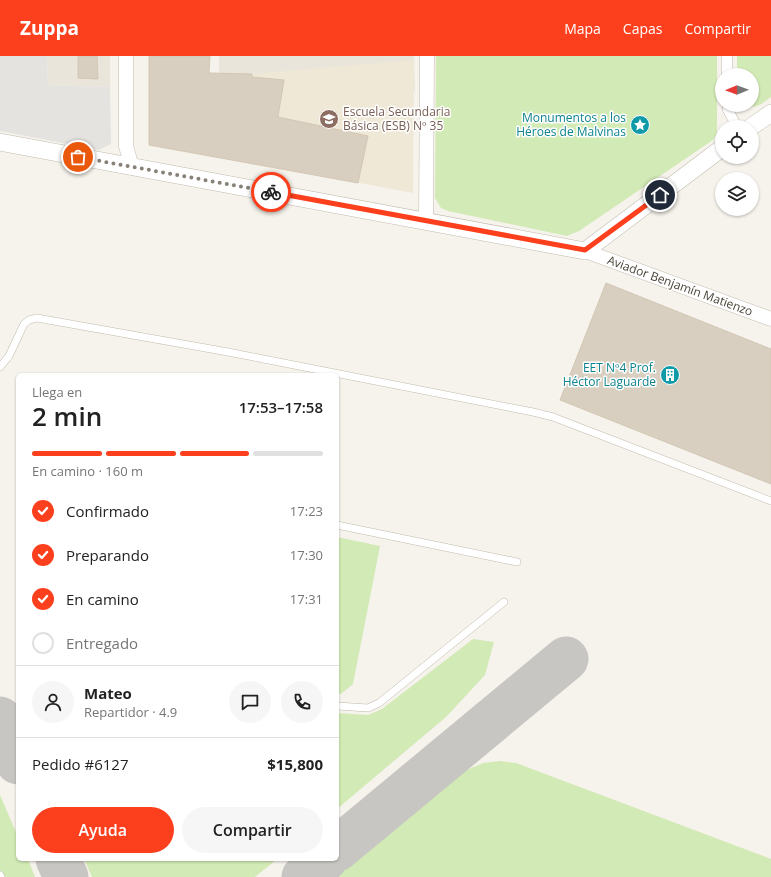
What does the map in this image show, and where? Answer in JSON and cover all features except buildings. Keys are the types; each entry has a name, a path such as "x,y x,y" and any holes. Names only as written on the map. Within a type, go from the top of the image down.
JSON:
{"street":[{"path":"126,56 126,146 132,167"},
{"path":"426,56 426,222"},
{"path":"727,56 727,68"},
{"path":"759,121 771,113"},
{"name":"Aviador Benjamín Matienzo","path":"0,142 426,222 585,250 771,319"},
{"path":"585,250 715,153"}],"lane":[{"path":"0,367 9,356 24,324 29,320 37,318 228,352 335,373"},
{"path":"339,374 553,417 771,501"},
{"path":"339,525 517,562"},
{"path":"339,706 368,708 379,703 504,602"}],"shaded area":[{"path":"0,56 47,56 48,85 110,87 111,144 99,150 0,131"},
{"path":"47,56 110,56 110,87 48,85"},
{"path":"219,56 414,56 415,92 219,73"},
{"name":"Escuela Secundaria Básica (ESB) Nº 35","path":"414,60 413,193 237,160 252,74"}],"green space":[{"path":"436,56 717,56 717,68 715,68 715,112 717,112 717,120 715,120 715,136 713,140 579,231 567,236 448,211 441,208 435,198"},
{"path":"737,56 771,56 771,97 759,105 759,68 737,68"},
{"path":"339,537 380,546 353,684 341,694 339,694"},
{"path":"473,639 494,642 485,675 446,717 339,807 339,713 368,715 382,709"},
{"path":"500,761 516,763 771,859 771,877 334,877 450,777 483,763"},
{"path":"0,795 16,832 16,861 29,861 35,877 0,877"},
{"path":"85,861 275,861 255,877 92,877"}],"taxiway":[{"path":"339,847 566,659"},
{"path":"0,719 16,757"},
{"path":"59,861 66,877"},
{"path":"304,877 323,861"}],"way so far":[{"path":"78,157 271,192"}],"place":[{"name":"Escuela Secundaria Básica (ESB) Nº 35","path":"329,119"},
{"name":"Monumentos a los Héroes de Malvinas","path":"640,125"},
{"name":"EET Nº4 Prof. Héctor Laguarde","path":"670,375"}],"route":[{"path":"271,192 392,214 426,222 585,250 660,195"}]}
